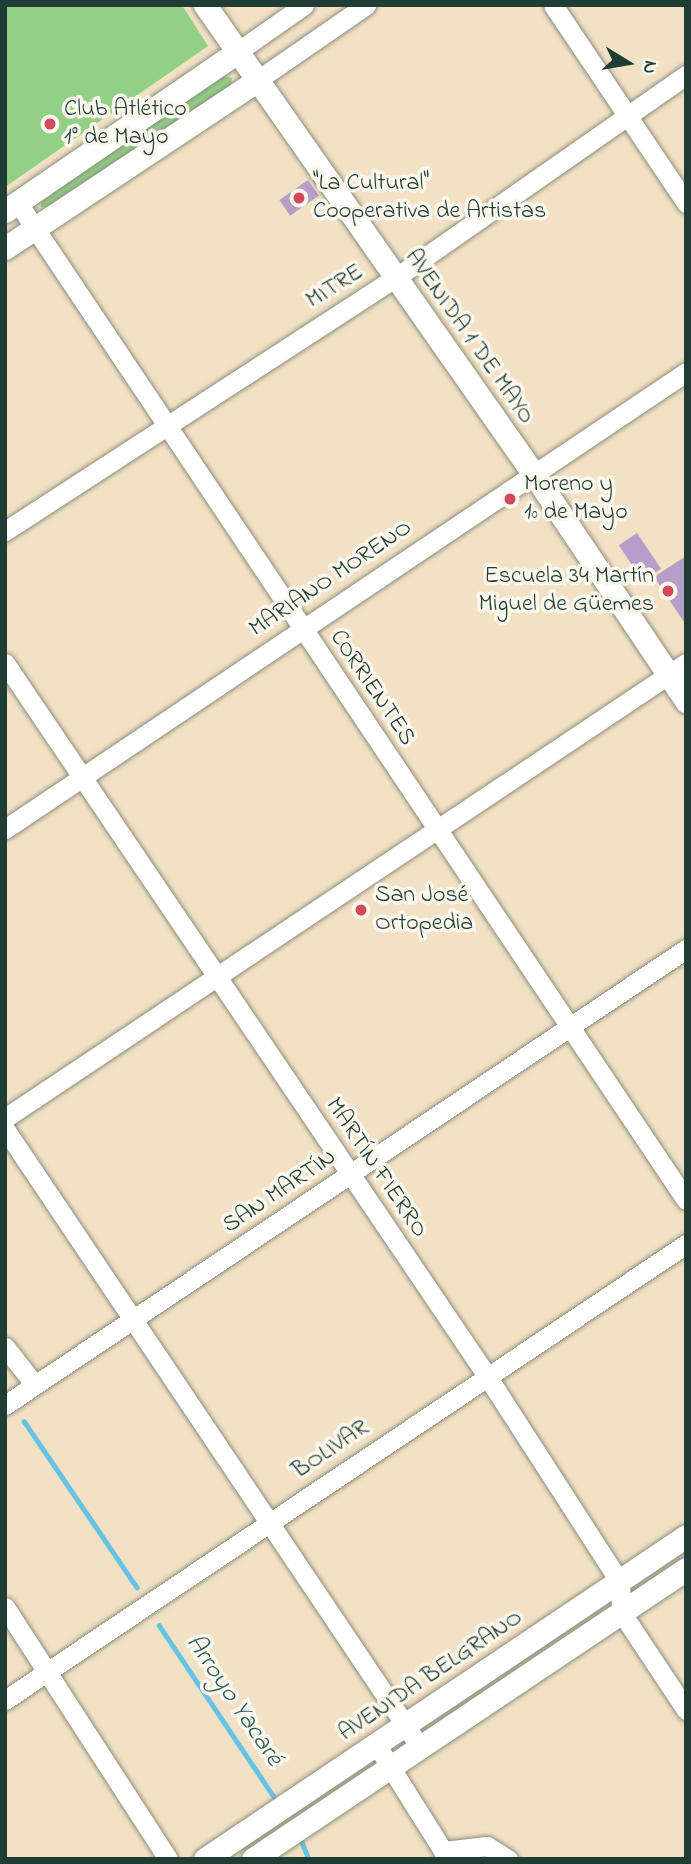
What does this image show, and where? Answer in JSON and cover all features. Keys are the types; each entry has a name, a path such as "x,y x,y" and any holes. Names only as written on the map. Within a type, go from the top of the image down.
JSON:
{"main road":[{"name":"AVENIDA 1 DE MAYO","path":"205,5 533,473 677,668 686,701"},
{"path":"12,207 237,52"},
{"path":"5,248 256,81"},
{"name":"AVENIDA BELGRANO","path":"205,1859 686,1536"},
{"path":"253,1859 686,1569"}],"street":[{"path":"237,52 304,5"},
{"path":"256,81 366,5"},
{"path":"553,5 686,203"},
{"name":"MITRE","path":"5,531 165,423 395,278 686,75"},
{"name":"CORRIENTES","path":"12,207 35,228 686,1200"},
{"name":"MARIANO MORENO","path":"5,830 686,372"},
{"name":"MARTÍN FIERRO","path":"5,663 487,1376 620,1582"},
{"path":"5,1118 677,668"},
{"name":"SAN MARTÍN","path":"5,1405 686,949"},
{"path":"5,1129 420,1747"},
{"name":"BOLIVAR","path":"5,1700 268,1521 686,1244"},
{"path":"5,1347 35,1385"},
{"path":"620,1582 621,1612 686,1710"},
{"path":"5,1607 46,1674 169,1859"},
{"path":"376,1744 446,1855 487,1846 508,1859"}],"green space":[{"name":"Club Atlético 1° de Mayo","path":"5,5 182,5 208,46 5,187"},
{"path":"224,76 232,78 231,86 49,207 41,207 41,201"}],"building":[{"name":"\"La Cultural\" Cooperativa de Artistas","path":"308,180 319,196 290,216 279,200"},
{"path":"637,533 661,569 643,581 619,545"},
{"path":"686,556 686,625 654,577"}],"waterway":[{"name":"Arroyo Yacaré","path":"24,1421 137,1587"},
{"name":"Arroyo Yacaré","path":"159,1625 275,1798"},
{"name":"Arroyo Yacaré","path":"302,1842 309,1859"}],"place":[{"name":"Club Atlético 1° de Mayo","path":"50,124"},
{"name":"\"La Cultural\" Cooperativa de Artistas","path":"299,198"},
{"name":"Moreno y 1º de Mayo","path":"510,499"},
{"name":"Escuela 34 Martín Miguel de Güemes","path":"668,591"},
{"name":"San José Ortopedia","path":"361,910"}]}
